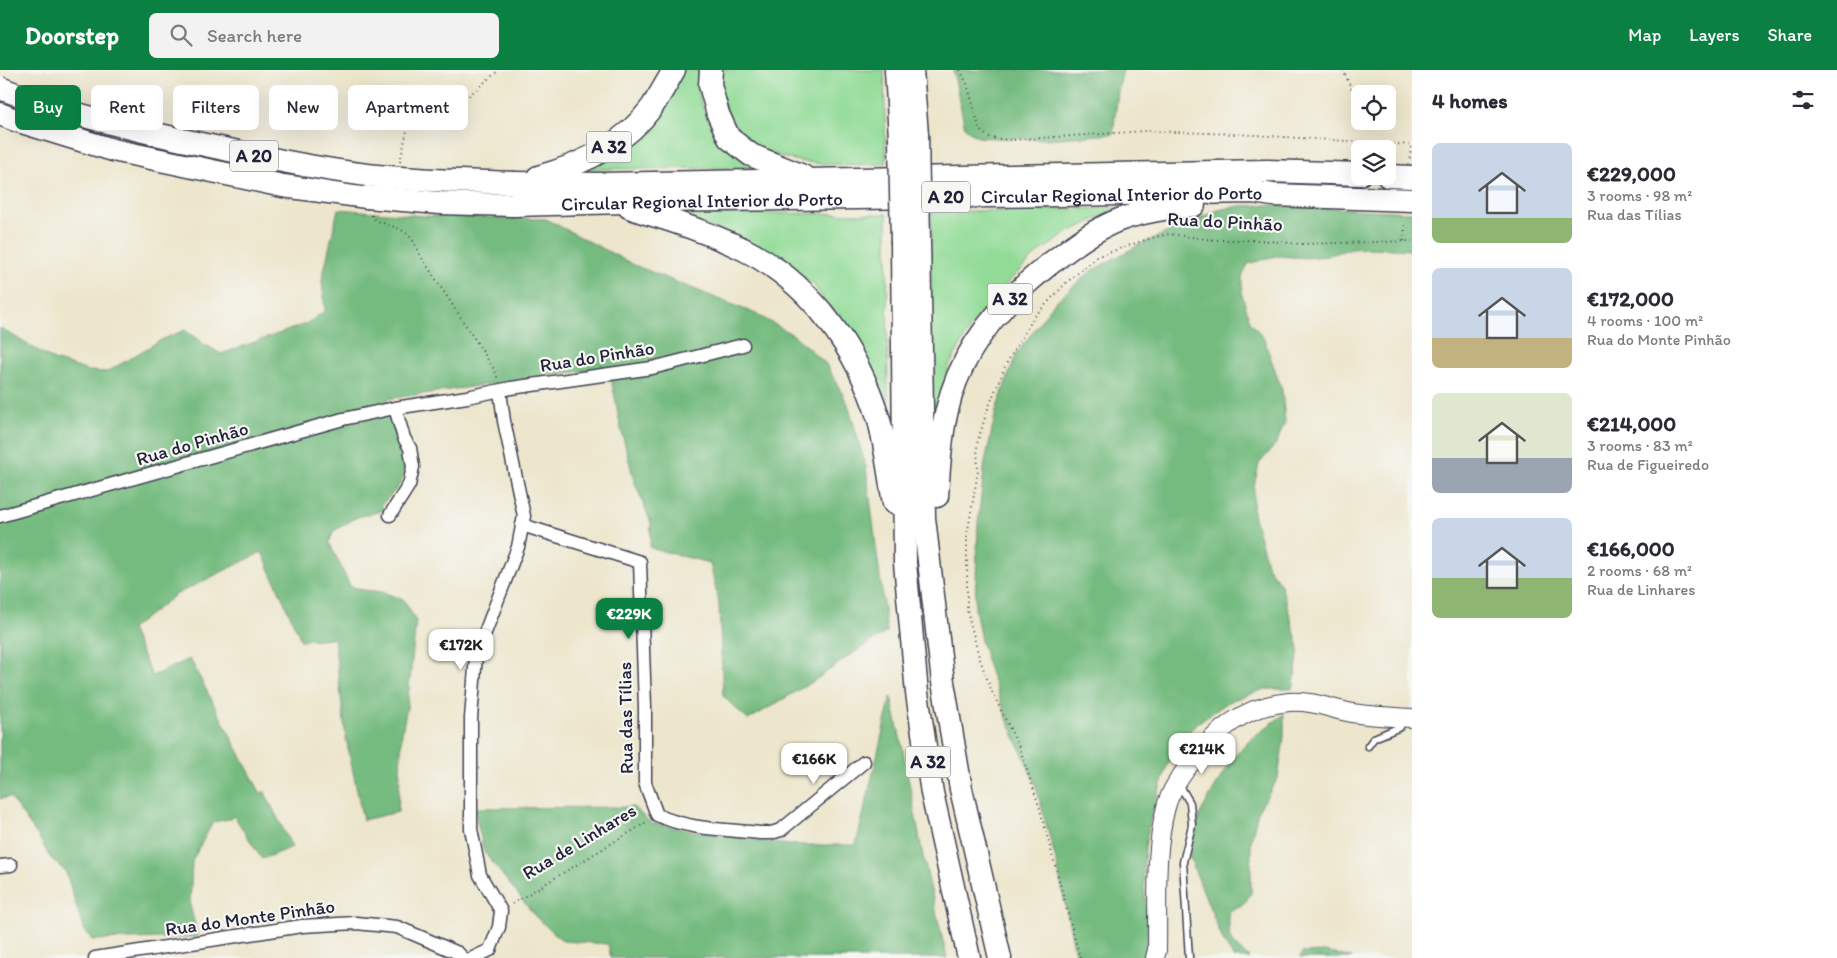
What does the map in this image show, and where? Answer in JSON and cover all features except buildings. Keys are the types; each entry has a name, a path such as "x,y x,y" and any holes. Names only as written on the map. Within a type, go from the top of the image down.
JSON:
{"highway":[{"name":"A 32","path":"515,183 560,171 614,144 634,127 652,107 674,70"},
{"path":"711,70 710,85 718,114 729,138 751,155 811,180"},
{"name":"A 32","path":"896,70 908,136"},
{"name":"A 32","path":"912,70 908,136 924,518 943,682 961,789 1000,958"},
{"name":"Circular Regional Interior do Porto","path":"0,88 119,126 284,162 369,175 440,180 602,184 1267,171 1351,174"},
{"name":"Circular Regional Interior do Porto","path":"0,114 113,150 283,186 439,204 514,205 1253,192 1273,196 1408,211"},
{"path":"1396,173 1411,168"},
{"name":"A 32","path":"931,572 942,436 947,409 956,381 972,350 990,322 1010,299 1051,262 1100,229 1119,220 1142,213 1176,207 1206,203 1254,202 1273,196"},
{"name":"A 32","path":"618,203 713,235 745,250 778,271 807,294 842,340 862,378 879,421 905,563 917,692 932,793 970,958"},
{"name":"A 32","path":"905,563 911,242"}],"street":[{"name":"Rua do Pinhão","path":"0,516 343,419 396,408 652,368 743,345"},
{"path":"472,958 490,950 499,927 501,911 480,875 471,829 471,718 476,656 518,547 524,516 504,422 500,391"},
{"path":"390,515 408,485 412,467 410,448 404,438 396,408"},
{"name":"Rua das Tílias","path":"522,525 640,562 645,707 645,783 657,815"},
{"path":"1155,958 1157,950 1159,841 1166,805 1177,781 1206,742 1232,721 1265,707 1290,702 1310,703 1376,716 1408,718"},
{"name":"Rua de Linhares","path":"657,815 671,822 688,825 760,833 776,832 781,830 864,762"},
{"name":"Rua do Monte Pinhão","path":"95,958 302,926 356,922 397,927 458,953 463,958"}],"lane":[{"path":"1368,746 1374,738 1400,727 1408,718"},
{"path":"1177,781 1190,803 1192,825 1183,862 1189,958"}],"path":[{"path":"960,70 967,84 980,130 984,135 992,138 1012,140 1145,131 1237,134 1411,145 1411,168"},
{"path":"1343,70 1351,88"},
{"path":"1404,241 1408,211"},
{"name":"Rua do Pinhão","path":"1080,958 1039,806 1020,749 992,692 979,657 967,610 967,536 978,470 977,444 987,411 1006,364 1034,317 1066,283 1098,256 1151,238 1169,234 1214,240 1259,240 1299,244 1412,240"},
{"name":"Rua de Linhares","path":"501,911 657,815"}],"green space":[{"path":"678,70 699,70 700,98 708,119 726,145 751,168 584,169"},
{"path":"719,70 884,70 886,164 812,163 789,159 767,151 748,139 732,121 720,94"},
{"path":"953,70 1123,70 1118,91 1113,134 1046,139 978,137 965,128"},
{"path":"1268,205 1412,212 1412,250 1349,249 1327,256 1306,258 1276,256 1248,264 1242,277 1242,295 1250,321 1264,339 1282,390 1285,422 1276,444 1259,464 1254,486 1253,514 1268,567 1281,585 1299,648 1294,685 1292,689 1265,689 1230,701 1196,724 1179,743 1167,766 1151,817 1146,841 1143,869 1148,934 1145,958 1076,958 1057,864 1035,783 1007,719 985,657 975,608 978,523 985,462 997,407 1016,355 1054,303 1091,271 1137,246 1218,210 1239,206"},
{"path":"1119,208 1069,232 1039,252 1010,280 974,321 949,366 937,414 931,415 931,212"},
{"path":"338,209 424,216 546,219 634,265 756,314 795,336 826,364 848,404 866,467 887,632 853,653 817,679 748,720 723,696 719,604 710,563 650,548 651,523 634,480 621,429 609,367 387,399 406,455 403,479 380,505 386,510 357,517 334,531 329,542 350,586 382,592 404,600 416,621 407,707 402,732 398,812 363,820 346,738 334,638 301,640 262,552 175,595 131,629 152,676 190,659 261,794 264,791 292,847 262,859 234,816 229,819 213,822 192,861 190,905 198,937 92,940 83,928 66,872 49,856 40,839 10,797 0,799 0,328 54,360 89,371 107,372 161,340 185,330 221,354 306,324 325,311 322,280"},
{"path":"675,213 887,214 888,427 846,333 814,285 774,254"},
{"path":"891,697 923,856 947,958 611,958 608,944 563,941 537,918 484,852 474,808 633,807 651,823 676,828 788,845 856,845"},
{"path":"1284,714 1284,737 1278,778 1258,811 1251,840 1251,893 1244,904 1229,911 1230,939 1250,958 1234,958 1224,943 1189,856 1192,838 1201,812 1229,763 1248,741"},
{"path":"1325,952 1352,958 1300,958 1302,953"}]}
